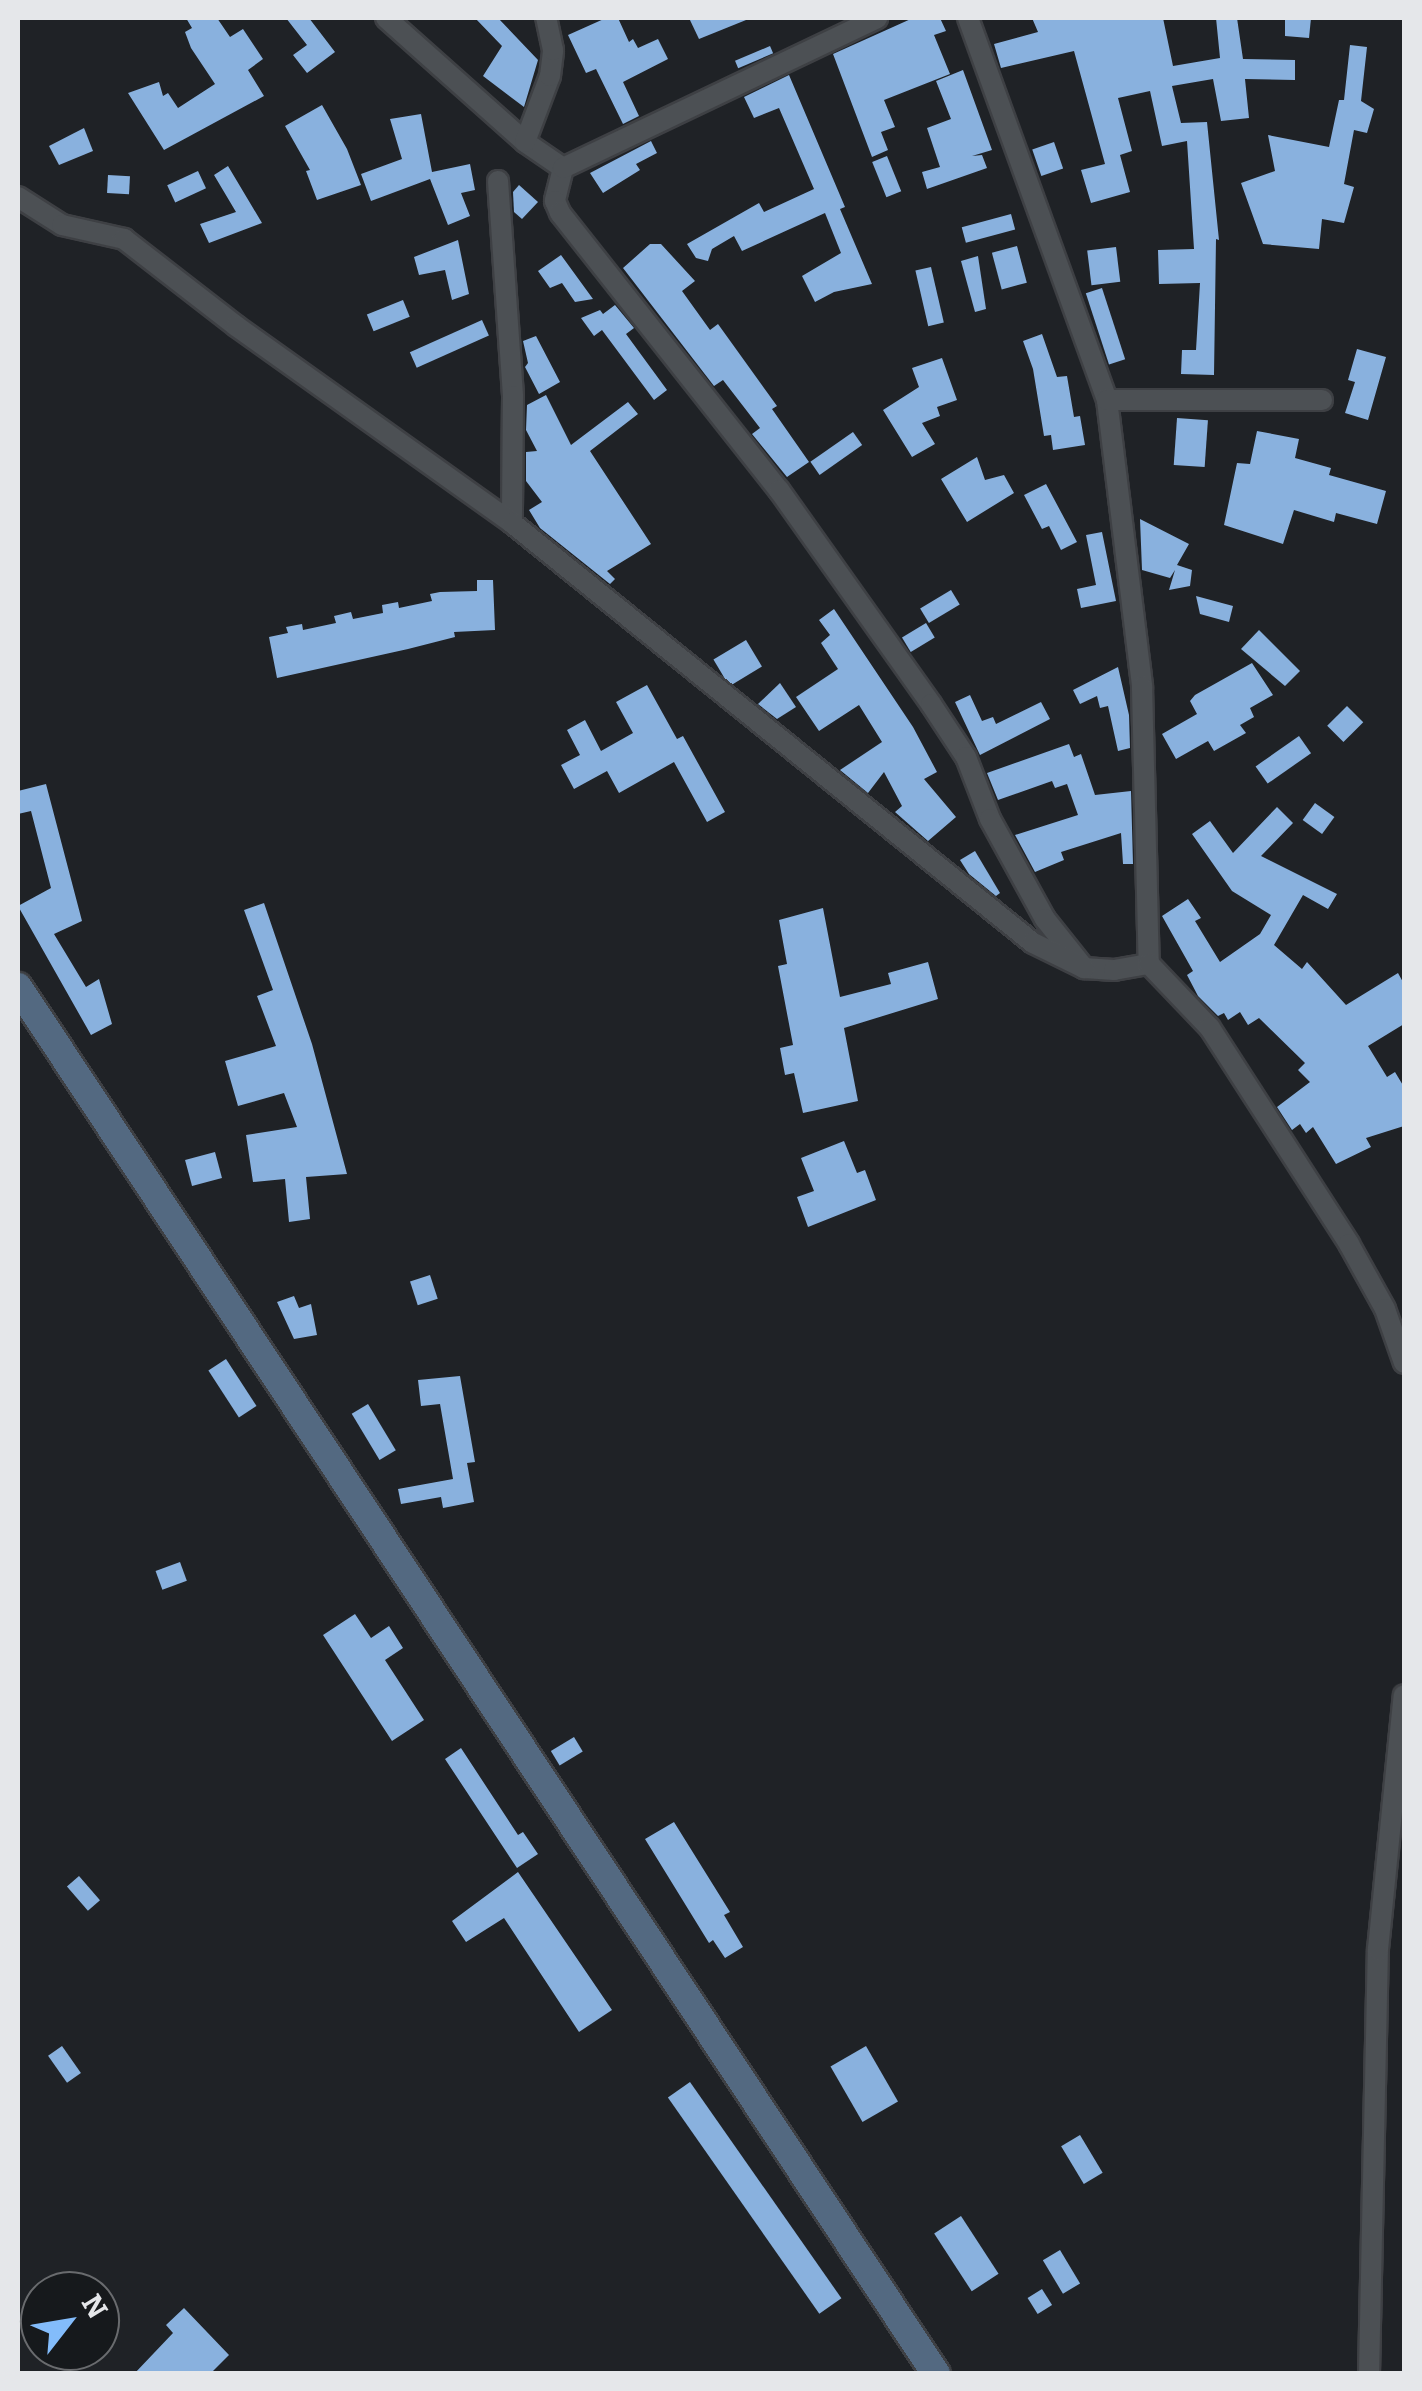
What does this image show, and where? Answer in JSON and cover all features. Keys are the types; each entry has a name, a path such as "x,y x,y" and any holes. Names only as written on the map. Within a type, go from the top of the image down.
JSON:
{"main road":[{"path":"18,987 936,2374"}],"street":[{"path":"386,18 526,142 563,168"},
{"path":"526,142 550,76 553,50 546,18"},
{"path":"877,18 563,168 554,201 779,490 931,704 966,757 990,819 1045,919 1084,968"},
{"path":"968,18 1107,400 1142,687 1149,964 1210,1028 1317,1194 1386,1309 1404,1363"},
{"path":"498,181 513,396 512,523"},
{"path":"18,197 62,225 124,239 236,326 512,523 1033,943 1084,968 1114,970 1149,964"},
{"path":"1107,400 1322,400"},
{"path":"1369,2374 1378,1948 1404,1694"}],"building":[{"path":"186,18 217,18 230,37 243,29 263,59 248,70 264,96 164,150 128,93 159,82 163,96 168,93 178,108 215,84 191,48 185,32 192,28"},
{"path":"286,18 309,18 335,52 307,73 293,55 307,45"},
{"path":"475,18 498,18 538,60 524,107 483,76 502,46"},
{"path":"606,18 618,18 629,42 633,39 638,48 658,39 668,59 623,82 639,116 623,124 596,69 586,73 568,35"},
{"path":"689,18 751,18 699,39"},
{"path":"913,18 940,18 946,31 934,35 950,74 884,100 895,127 881,132 888,150 872,157 833,54"},
{"path":"1032,18 1163,18 1173,66 1220,58 1216,18 1237,18 1243,59 1295,60 1295,80 1245,79 1249,118 1221,121 1213,79 1172,86 1181,123 1207,122 1219,240 1216,239 1214,375 1181,374 1182,350 1196,350 1200,283 1159,284 1158,250 1194,249 1187,141 1162,146 1150,91 1118,98 1132,151 1120,155 1130,192 1091,203 1081,170 1105,164 1074,51 1001,68 994,44 1038,32"},
{"path":"1285,18 1311,18 1309,38 1285,36"},
{"path":"1350,45 1367,47 1361,101 1374,109 1367,133 1354,130 1344,184 1354,187 1344,223 1322,219 1319,249 1263,244 1241,183 1275,171 1268,135 1329,147 1339,100 1344,100"},
{"path":"770,46 773,53 738,68 735,61"},
{"path":"963,70 992,150 972,156 982,155 987,168 927,189 922,172 940,167 927,128 951,119 936,81"},
{"path":"789,75 845,207 840,209 872,284 834,292 815,302 802,276 841,253 825,213 742,251 734,236 712,249 708,261 696,258 687,244 759,203 764,212 814,189 779,108 754,118 744,97"},
{"path":"322,105 347,149 361,185 317,200 306,171 310,170 285,126"},
{"path":"421,114 432,172 470,164 475,190 461,193 470,216 448,225 430,179 371,201 361,174 402,159 390,119"},
{"path":"84,128 93,151 59,165 49,146"},
{"path":"651,141 657,153 636,164 640,170 603,193 590,173"},
{"path":"1054,142 1063,168 1041,176 1032,149"},
{"path":"887,156 901,191 886,197 872,162"},
{"path":"228,166 262,223 209,243 200,224 236,212 214,175"},
{"path":"198,171 206,188 175,203 167,185"},
{"path":"108,175 130,176 129,194 107,193"},
{"path":"519,185 538,202 522,219 514,212 513,192"},
{"path":"1011,214 1015,229 966,243 962,227"},
{"path":"458,240 469,294 452,300 445,270 419,275 414,257"},
{"path":"650,244 661,244 695,281 682,291 710,330 718,324 777,406 772,409 809,462 787,477 752,434 760,428 723,380 714,386 623,268"},
{"path":"1017,246 1027,283 1002,289 992,253"},
{"path":"1116,247 1120,282 1091,285 1087,251"},
{"path":"561,255 593,299 575,302 562,283 550,288 538,271"},
{"path":"978,256 986,309 975,312 961,261"},
{"path":"931,267 944,323 928,326 915,271"},
{"path":"1102,288 1125,359 1109,365 1086,293"},
{"path":"403,300 410,317 374,331 367,315"},
{"path":"615,305 634,328 626,334 667,390 654,400 602,330 594,336 581,318 600,310 603,314"},
{"path":"482,320 489,336 417,368 410,352"},
{"path":"1042,334 1057,377 1067,376 1074,417 1080,416 1085,445 1053,450 1051,435 1044,436 1033,369 1023,341"},
{"path":"536,336 560,382 539,394 525,367 528,363 523,341"},
{"path":"1357,349 1386,357 1368,420 1345,413 1355,382 1348,380"},
{"path":"942,358 957,400 937,407 940,416 922,423 935,444 912,457 883,410 919,387 912,368"},
{"path":"546,395 571,445 628,402 638,414 590,451 651,544 607,571 615,579 610,584 540,528 529,510 542,502 526,481 526,452 537,451 526,430 527,405"},
{"path":"1177,418 1208,420 1205,467 1174,465"},
{"path":"1257,431 1299,439 1295,458 1331,468 1329,475 1386,491 1377,524 1336,513 1334,522 1294,510 1283,544 1224,525 1237,463 1250,464"},
{"path":"853,432 862,445 820,475 810,462"},
{"path":"977,457 985,480 1004,475 1014,493 967,522 941,479"},
{"path":"1046,484 1077,542 1061,550 1049,526 1042,529 1024,495"},
{"path":"1140,519 1189,544 1177,565 1192,570 1190,586 1169,590 1175,570 1170,578 1142,570"},
{"path":"1102,532 1116,601 1081,608 1077,589 1096,585 1086,535"},
{"path":"477,580 493,580 495,630 454,632 455,637 277,678 269,637 288,633 286,627 302,624 303,630 336,623 334,616 351,612 353,619 383,613 382,605 398,602 399,608 432,601 430,594 477,591"},
{"path":"951,590 960,605 929,623 920,609"},
{"path":"1196,596 1233,606 1229,622 1200,614"},
{"path":"834,609 913,727 937,772 924,779 956,817 928,841 895,812 902,806 884,772 868,793 840,770 882,742 859,705 819,731 796,697 838,669 821,643 830,635 819,620"},
{"path":"926,623 935,638 911,652 902,637"},
{"path":"1259,630 1300,671 1285,686 1241,649"},
{"path":"746,640 762,667 729,686 713,660"},
{"path":"1252,663 1273,695 1250,708 1254,717 1240,725 1246,733 1214,751 1208,741 1176,759 1162,734 1197,714 1190,701 1195,695"},
{"path":"1118,667 1129,715 1130,748 1118,751 1108,706 1100,708 1097,696 1080,704 1073,690"},
{"path":"780,683 796,707 777,719 758,704"},
{"path":"647,685 677,739 683,736 725,812 707,822 674,762 619,793 607,771 574,789 561,765 580,755 567,730 585,720 601,751 633,733 616,702"},
{"path":"970,695 982,721 993,717 996,724 1041,702 1050,719 980,755 955,702"},
{"path":"1347,706 1363,722 1343,742 1327,726"},
{"path":"1299,736 1311,753 1268,784 1256,766"},
{"path":"1069,744 1074,757 1081,754 1095,795 1131,791 1133,864 1123,864 1121,833 1061,852 1064,860 1035,872 1015,835 1078,815 1067,784 1055,788 1052,781 998,800 987,773"},
{"path":"46,784 82,921 54,934 86,987 99,979 112,1024 91,1035 18,906 51,888 31,811 18,814 18,791"},
{"path":"1315,803 1334,817 1322,834 1303,820"},
{"path":"1277,807 1293,823 1261,856 1337,894 1328,909 1303,895 1274,945 1302,969 1307,962 1346,1005 1398,973 1404,984 1404,1024 1368,1046 1387,1077 1395,1072 1404,1087 1404,1126 1366,1138 1371,1147 1336,1164 1313,1127 1306,1133 1300,1124 1292,1130 1277,1107 1310,1082 1298,1070 1305,1063 1259,1018 1248,1025 1240,1012 1228,1020 1224,1013 1218,1016 1198,996 1187,975 1193,971 1162,916 1188,899 1201,918 1195,921 1220,962 1260,934 1271,915 1232,891 1192,834 1210,821 1233,853"},
{"path":"975,851 1000,893 996,896 969,874 960,860"},
{"path":"264,903 312,1044 347,1174 306,1177 310,1219 289,1222 285,1179 253,1182 246,1135 297,1127 284,1093 238,1106 225,1061 276,1046 257,996 273,990 244,910"},
{"path":"823,908 840,997 891,984 888,973 928,962 938,999 844,1028 858,1101 803,1113 794,1073 785,1075 780,1048 793,1045 778,966 787,964 779,920"},
{"path":"844,1141 857,1173 865,1170 876,1200 808,1227 797,1197 814,1191 801,1158"},
{"path":"215,1152 222,1178 192,1186 185,1160"},
{"path":"430,1275 438,1299 418,1305 410,1281"},
{"path":"294,1296 299,1308 311,1304 317,1335 294,1339 277,1302"},
{"path":"226,1359 256,1406 239,1417 208,1370"},
{"path":"460,1376 475,1462 467,1463 474,1502 443,1508 441,1497 401,1504 398,1489 453,1479 440,1404 421,1406 418,1380"},
{"path":"368,1404 396,1450 380,1460 352,1414"},
{"path":"180,1562 187,1581 162,1590 156,1571"},
{"path":"355,1614 371,1638 389,1626 403,1648 385,1660 424,1720 392,1741 323,1635"},
{"path":"574,1737 583,1752 560,1765 551,1751"},
{"path":"461,1748 518,1835 523,1832 538,1854 517,1868 445,1759"},
{"path":"674,1822 730,1912 724,1915 743,1947 725,1958 713,1940 709,1943 645,1839"},
{"path":"518,1872 612,2010 579,2032 504,1918 466,1942 452,1921"},
{"path":"79,1876 100,1900 88,1911 67,1886"},
{"path":"62,2046 81,2073 67,2083 48,2056"},
{"path":"866,2046 898,2101 862,2122 830,2066"},
{"path":"690,2082 841,2298 819,2314 668,2097"},
{"path":"1080,2135 1103,2173 1084,2184 1061,2146"},
{"path":"961,2216 999,2274 972,2291 934,2233"},
{"path":"1060,2250 1080,2283 1063,2294 1043,2260"},
{"path":"1042,2289 1052,2305 1038,2314 1028,2298"},
{"path":"184,2308 229,2355 210,2374 134,2374 173,2333 166,2325"}]}
